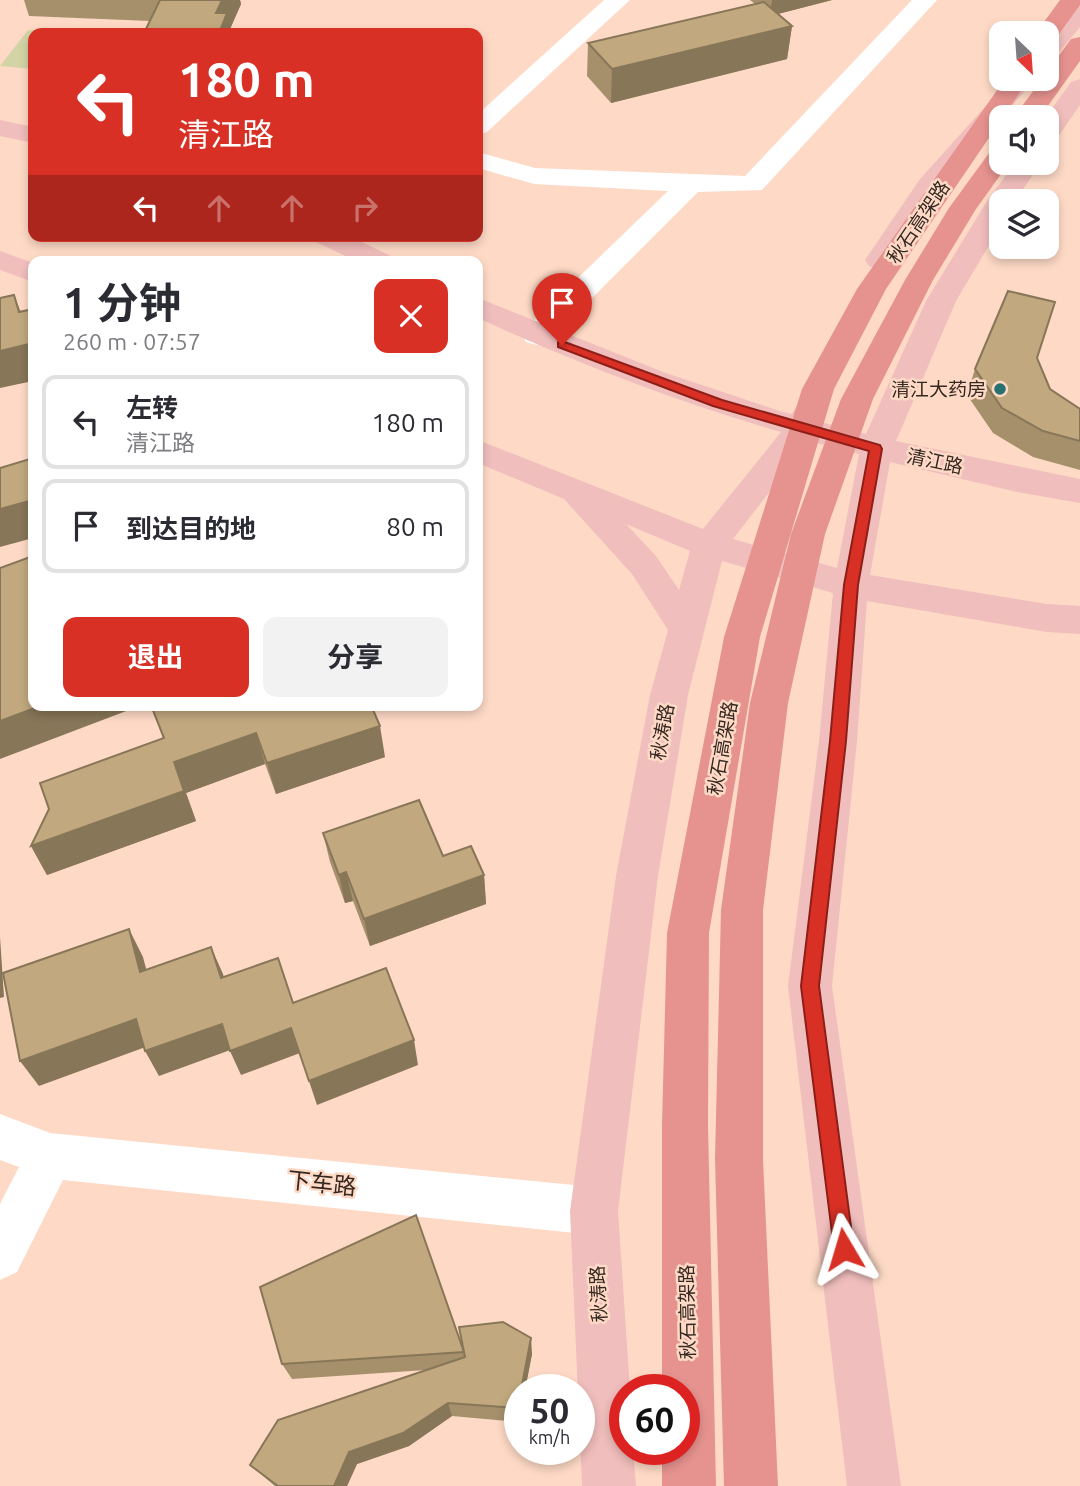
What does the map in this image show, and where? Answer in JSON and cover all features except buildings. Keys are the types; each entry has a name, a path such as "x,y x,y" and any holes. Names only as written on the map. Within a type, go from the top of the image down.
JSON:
{"highway":[{"path":"1044,21 1059,0"},
{"path":"1057,21 1072,0"},
{"name":"秋石高架路","path":"689,1486 684,1125 688,933 742,637 818,389 872,289 1013,96 1080,44"},
{"name":"秋石高架路","path":"751,1486 739,1159 742,910 769,703 808,534 857,399 919,280 963,208 989,172"}],"main road":[{"path":"1059,37 1080,12"},
{"path":"1059,117 1080,87"},
{"name":"秋涛路","path":"609,1486 594,1211 637,876 668,695 709,545 803,426 840,326 886,249 930,185 1012,91"},
{"path":"0,128 28,134"},
{"path":"874,1486 810,986 838,741 851,585 876,449 941,301 989,221"},
{"path":"339,242 368,256"},
{"path":"0,260 28,271"},
{"name":"清江路","path":"483,309 537,335 717,403 876,449 1080,491"},
{"path":"483,453 709,545 851,585 1047,618 1080,621"},
{"path":"571,489 644,565 687,628"}],"street":[{"path":"483,122 618,0"},
{"path":"483,161 534,176 691,184 752,184 925,0"},
{"path":"537,335 691,184"},
{"name":"下车路","path":"0,1138 50,1156 594,1211"},
{"path":"0,1255 50,1156"}],"green space":[{"path":"28,30 28,69 0,66"}],"place":[{"name":"清江大药房","path":"1000,389"}],"route":[{"path":"562,345 717,403 876,449 851,585 838,741 810,986 844,1249"}]}
